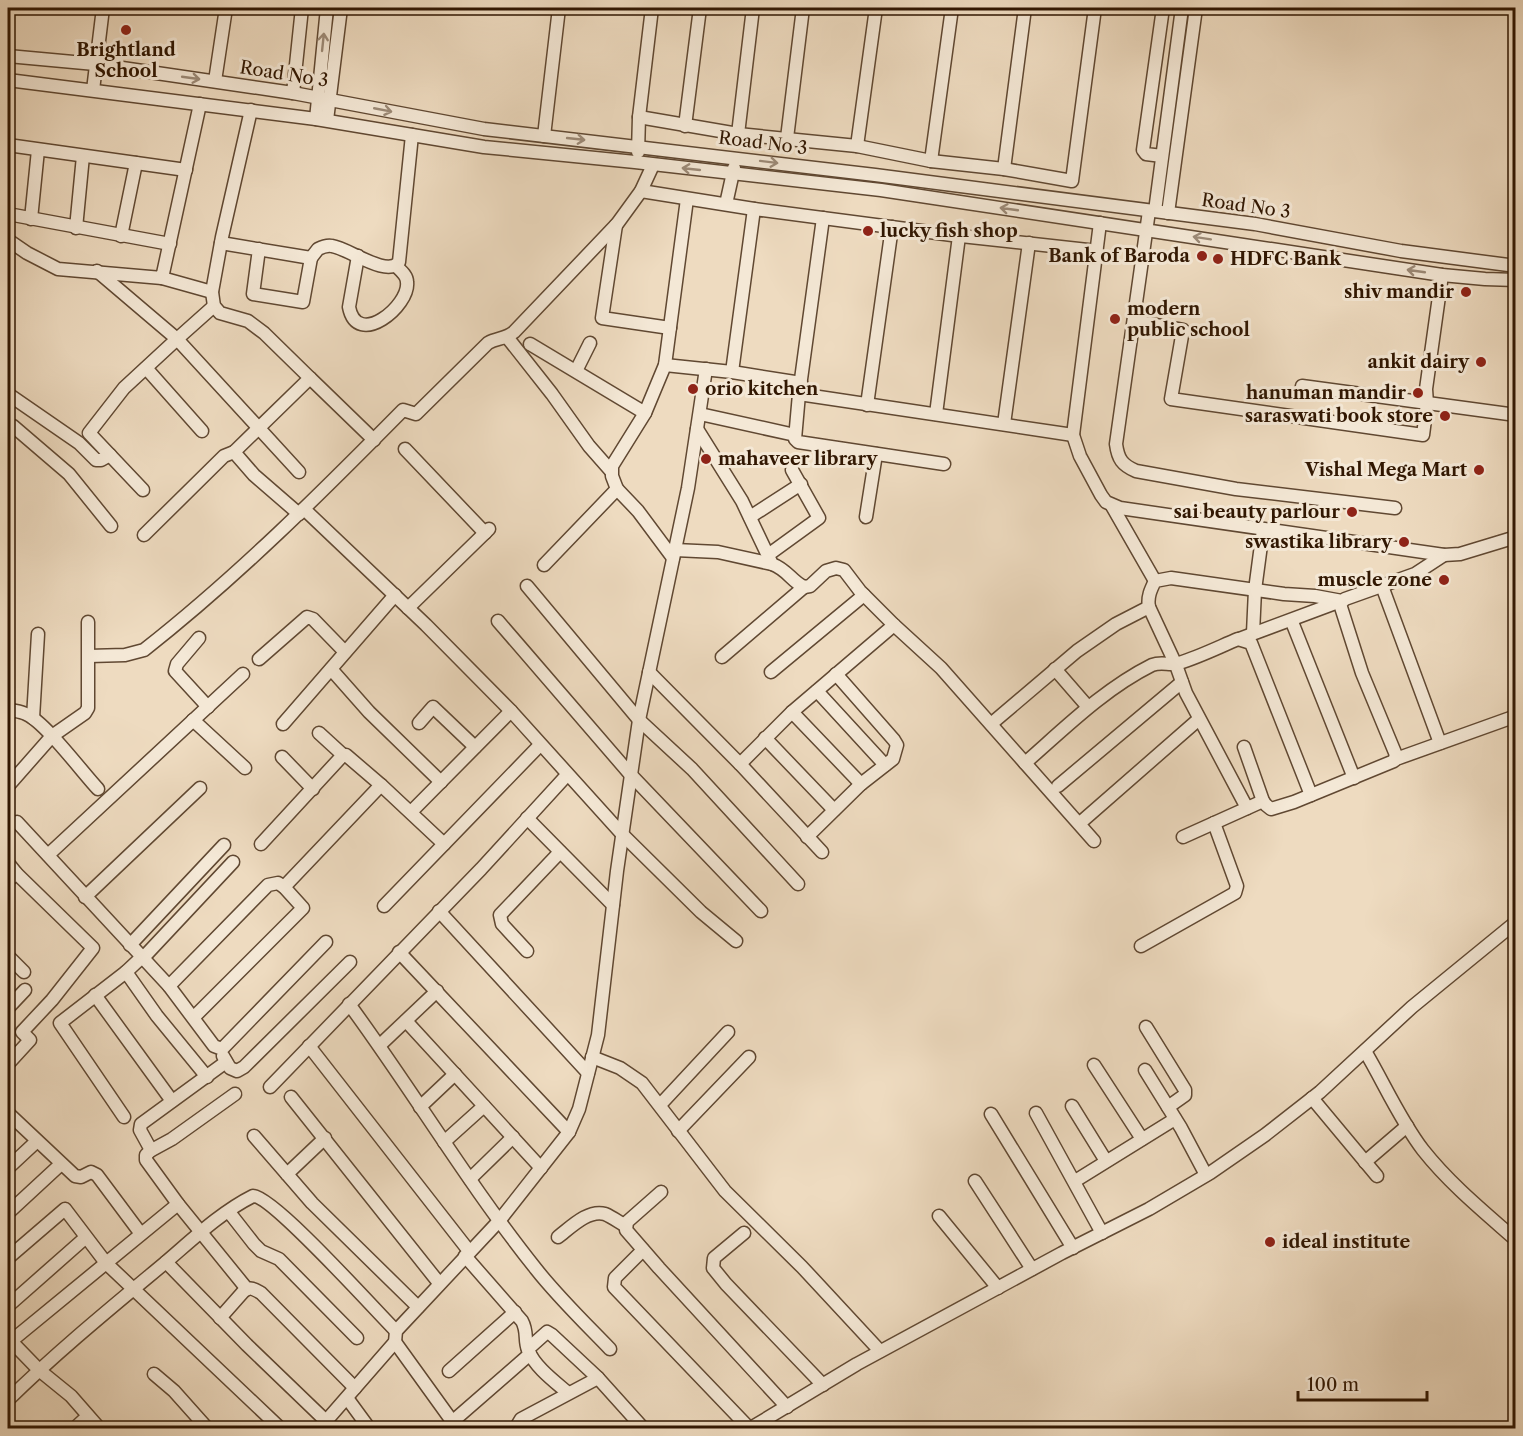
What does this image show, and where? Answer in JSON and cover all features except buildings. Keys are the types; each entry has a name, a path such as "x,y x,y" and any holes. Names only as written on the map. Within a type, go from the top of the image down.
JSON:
{"street":[{"path":"93,90 103,8"},
{"path":"216,81 226,8"},
{"path":"293,93 302,8"},
{"path":"322,119 327,8"},
{"path":"324,99 341,8"},
{"path":"543,136 559,8"},
{"path":"636,162 652,8"},
{"path":"684,126 700,8"},
{"path":"738,134 753,8"},
{"path":"787,138 803,8"},
{"path":"857,146 876,8"},
{"path":"932,161 952,8"},
{"path":"1004,169 1025,8"},
{"path":"639,117 738,134 857,146 932,161 1004,169 1072,181 1095,8"},
{"path":"1162,156 1146,154 1143,150 1163,8"},
{"path":"1182,8 1162,156 1147,230 1116,444 1117,454 1125,467 1136,471 1236,489 1395,508"},
{"path":"1168,213 1196,8"},
{"name":"Road No 3","path":"8,56 95,64 216,81 484,129 736,158 1255,224 1401,251 1515,266"},
{"name":"Road No 3","path":"8,80 322,119 484,147 881,190 1442,275 1515,280"},
{"path":"162,278 200,104"},
{"path":"251,110 221,243 212,292 214,306 220,313 248,321 264,333 374,440"},
{"path":"259,249 253,294 303,302 311,258 318,249 333,246 390,268 396,266 399,262 412,135"},
{"path":"8,145 186,170"},
{"path":"31,219 38,150"},
{"path":"76,228 83,156"},
{"path":"726,204 736,158"},
{"path":"121,236 136,163"},
{"path":"89,656 125,655 144,650 236,571 301,511 403,410 416,414 488,344 498,338 507,337 616,224 641,191 653,165"},
{"path":"641,191 754,209 959,236 1097,251"},
{"path":"611,471 645,413 665,364 687,198"},
{"path":"1067,218 1070,200"},
{"path":"732,372 754,209"},
{"path":"8,214 170,244"},
{"path":"823,218 800,389 795,435 798,442 944,465"},
{"path":"1100,223 1073,435 1075,446 1106,502 1112,506 1263,530 1444,555 1460,554 1515,537"},
{"path":"616,224 602,318 670,328"},
{"path":"867,405 892,227"},
{"path":"936,414 959,236"},
{"path":"8,240 58,269 162,278 212,292"},
{"path":"221,243 311,258"},
{"path":"1004,424 1029,243"},
{"path":"358,256 349,307 350,315 356,321 364,324 375,325 382,320 393,310 406,292 408,283 406,277 396,266"},
{"path":"97,271 177,339 299,472"},
{"path":"1134,321 1183,330 1171,399 1423,435 1427,404 1426,389 1442,275"},
{"path":"143,490 90,433 124,388 214,306"},
{"path":"507,337 589,446 611,471 617,489 674,554"},
{"path":"576,371 590,343"},
{"path":"530,344 645,413"},
{"path":"665,364 732,372 867,405 1073,435"},
{"path":"146,368 202,431"},
{"path":"166,1262 323,1424 351,1393 418,1307 499,1221 569,1132 579,1109 598,1035 630,774 639,720 688,488 706,369"},
{"path":"144,535 224,456 234,452 310,378"},
{"path":"1302,386 1515,416"},
{"path":"8,394 79,443 96,460 110,455"},
{"path":"700,414 795,435"},
{"path":"8,424 69,474 111,526"},
{"path":"697,429 742,501 770,560"},
{"path":"405,449 487,531 408,608"},
{"path":"234,452 254,475 301,511 395,595 511,711 622,834 701,912 736,941"},
{"path":"866,518 876,454"},
{"path":"770,560 819,518 792,470"},
{"path":"750,517 801,484"},
{"path":"544,565 617,489"},
{"path":"1112,506 1155,581"},
{"path":"1253,633 1255,590 1263,530"},
{"path":"674,554 718,552 770,560 804,587"},
{"path":"1025,763 1088,707 1154,664 1176,665 1253,633 1415,574 1444,555"},
{"path":"722,657 826,571 844,570 864,595 940,668 1094,841"},
{"path":"1155,581 1171,578 1342,601"},
{"path":"1155,581 1150,590 1149,607 1199,718 1246,808"},
{"path":"527,586 639,720 692,769 798,884"},
{"path":"1382,586 1440,743"},
{"path":"284,724 395,595"},
{"path":"771,672 864,595"},
{"path":"1342,601 1341,610 1350,640 1396,759"},
{"path":"991,724 1077,651 1116,624 1149,607"},
{"path":"260,659 307,617 313,620 345,652"},
{"path":"498,621 630,774 761,911"},
{"path":"8,786 52,736 85,713 88,708 88,622"},
{"path":"1292,622 1354,778"},
{"path":"740,764 792,712 894,625"},
{"path":"33,718 38,634"},
{"path":"199,638 174,668 208,707"},
{"path":"1239,639 1251,643 1311,795"},
{"path":"331,669 369,712 441,782"},
{"path":"1055,669 1088,707"},
{"path":"649,672 740,764 822,852"},
{"path":"48,855 243,674"},
{"path":"807,837 861,784 893,759 897,746 836,674"},
{"path":"1058,786 1182,682"},
{"path":"817,691 885,765"},
{"path":"419,723 433,707 475,747"},
{"path":"8,709 25,713 33,718 52,736 98,789"},
{"path":"411,812 511,711"},
{"path":"792,712 861,784"},
{"path":"1244,747 1263,801 1268,808 1275,809 1391,764 1396,759 1515,716"},
{"path":"1080,823 1199,718"},
{"path":"193,720 245,768"},
{"path":"319,733 343,755 352,759 444,844"},
{"path":"765,738 834,810"},
{"path":"384,906 540,745"},
{"path":"261,843 314,789 343,755"},
{"path":"282,757 314,789"},
{"path":"270,1087 567,775"},
{"path":"284,886 381,785"},
{"path":"85,897 200,788"},
{"path":"1183,837 1263,801"},
{"path":"528,818 613,905"},
{"path":"17,822 169,986 230,1068 237,1071 244,1067 350,962"},
{"path":"1141,946 1235,893 1237,886 1214,823"},
{"path":"130,945 224,845"},
{"path":"527,951 501,924 500,915 560,852"},
{"path":"124,1117 60,1023 142,958 233,862"},
{"path":"8,863 12,877 93,948 52,1000 22,1032 30,1040 8,1064"},
{"path":"169,986 268,885 278,883 284,886 303,908 194,1017"},
{"path":"439,911 588,1073"},
{"path":"643,1250 615,1278 614,1287 750,1428 880,1352 1172,1196 1206,1175 1265,1135 1312,1098 1412,1007 1515,922"},
{"path":"218,1049 222,1049 326,942"},
{"path":"399,952 569,1132"},
{"path":"8,957 24,972"},
{"path":"126,972 157,1016 207,1077"},
{"path":"8,1008 26,990"},
{"path":"380,1045 437,991"},
{"path":"95,996 172,1101"},
{"path":"349,1004 380,1045 499,1221 537,1271 610,1349"},
{"path":"406,1020 541,1168"},
{"path":"1146,1027 1186,1092 1168,1107"},
{"path":"660,1105 728,1032"},
{"path":"309,1046 467,1253 522,1321 527,1332 529,1352 539,1366 568,1393"},
{"path":"1365,1051 1407,1126 1423,1149 1448,1179 1515,1240"},
{"path":"592,1057 620,1068 642,1083 725,1191 802,1267 880,1352"},
{"path":"678,1131 749,1058"},
{"path":"150,1151 140,1126 226,1062"},
{"path":"1094,1065 1142,1139"},
{"path":"1145,1070 1206,1175"},
{"path":"420,1107 455,1074"},
{"path":"235,1094 172,1139 150,1151 146,1155 146,1160 178,1204 247,1289"},
{"path":"291,1097 439,1283"},
{"path":"1312,1098 1377,1176"},
{"path":"444,1142 484,1106"},
{"path":"1072,1106 1106,1161"},
{"path":"1036,1113 1102,1233"},
{"path":"991,1114 1073,1248"},
{"path":"9,1118 75,1176 81,1177 91,1172 97,1175 141,1234"},
{"path":"1075,1181 1175,1119"},
{"path":"1365,1162 1407,1126"},
{"path":"254,1136 312,1203 418,1307"},
{"path":"470,1179 513,1137"},
{"path":"287,1174 325,1138"},
{"path":"8,1168 37,1141"},
{"path":"8,1213 61,1164"},
{"path":"975,1181 1032,1269"},
{"path":"661,1192 627,1222 626,1230 787,1407"},
{"path":"8,1400 39,1370 202,1232 245,1201 253,1196 259,1196 282,1215 395,1337 454,1425 547,1332 598,1378 643,1428"},
{"path":"99,1428 71,1396 39,1370 9,1340 178,1204"},
{"path":"8,1258 65,1209 106,1263 280,1428"},
{"path":"229,1212 261,1251 279,1260 357,1338"},
{"path":"558,1237 589,1215 596,1213 604,1214 626,1226"},
{"path":"939,1216 998,1288"},
{"path":"744,1233 714,1258 713,1268 823,1385"},
{"path":"8,1306 85,1238"},
{"path":"220,1318 247,1289 254,1288 261,1293 351,1393 369,1428"},
{"path":"449,1371 515,1312"},
{"path":"154,1374 174,1391 207,1428"},
{"path":"516,1427 521,1419 598,1378"},
{"path":"75,1428 88,1416"}],"place":[{"name":"Brightland School","path":"126,30"},
{"name":"lucky fish shop","path":"868,231"},
{"name":"Bank of Baroda","path":"1202,256"},
{"name":"HDFC Bank","path":"1218,259"},
{"name":"shiv mandir","path":"1466,292"},
{"name":"modern public school","path":"1115,319"},
{"name":"ankit dairy","path":"1481,362"},
{"name":"orio kitchen","path":"693,389"},
{"name":"hanuman mandir","path":"1418,393"},
{"name":"saraswati book store","path":"1445,416"},
{"name":"mahaveer library","path":"706,459"},
{"name":"Vishal Mega Mart","path":"1479,470"},
{"name":"sai beauty parlour","path":"1352,512"},
{"name":"swastika library","path":"1404,542"},
{"name":"muscle zone","path":"1444,580"},
{"name":"ideal institute","path":"1270,1242"}]}
